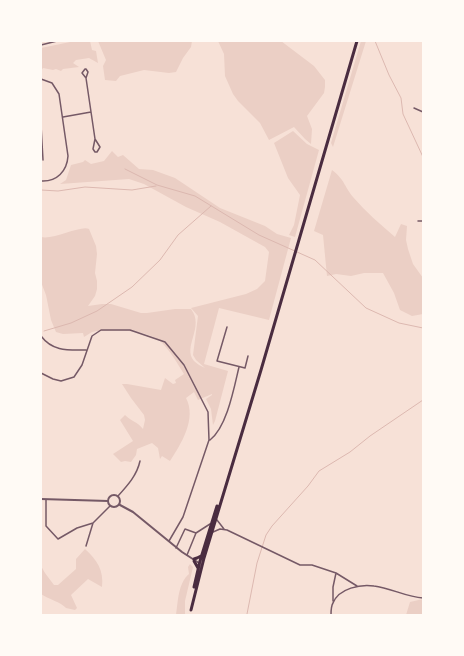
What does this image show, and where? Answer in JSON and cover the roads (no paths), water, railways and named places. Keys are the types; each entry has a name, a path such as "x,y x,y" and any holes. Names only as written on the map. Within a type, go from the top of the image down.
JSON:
{"highway":[{"path":"191,615 193,591 198,568 211,534 264,363 352,61 356,41"},
{"path":"191,610 202,554 211,523 228,478"},
{"path":"198,568 194,560 202,554"}],"street":[{"path":"41,45 57,41"},
{"path":"86,78 95,139 93,149 97,152 100,147 95,139"},
{"path":"41,79 50,82 56,87 60,98 68,151 66,165 63,172 57,177 41,181"},
{"path":"414,108 423,112"},
{"path":"63,117 91,112"},
{"path":"41,125 43,160"},
{"path":"418,221 423,221"},
{"path":"227,327 218,361 245,368 248,356"},
{"path":"41,373 57,381 64,381 74,377 80,370 92,336 101,330 130,330 165,342 184,365 208,412 209,440 183,517 169,541"},
{"path":"41,336 48,344 60,349 87,350"},
{"path":"209,440 216,435 230,404 239,367"},
{"path":"118,496 132,480 139,468 140,460"},
{"path":"110,506 108,501 109,497 112,495 118,496"},
{"path":"118,496 121,501 120,505"},
{"path":"41,499 108,501"},
{"path":"46,500 46,526 58,539 77,528 93,523 110,506"},
{"path":"120,505 133,512 187,556 200,562"},
{"path":"110,506 114,508 120,505"},
{"path":"216,517 224,529 300,565 312,565 336,574 357,586"},
{"path":"86,546 93,523"},
{"path":"187,556 196,533 211,523"},
{"path":"176,548 185,529 196,533"},
{"path":"211,534 217,530 224,529"},
{"path":"331,615 333,587 336,574"},
{"path":"333,602 343,592 357,586 375,586 414,598 423,598"}],"waterway":[{"path":"375,41 389,75 401,98 403,114 423,157"},
{"path":"125,169 157,185 195,196 259,235 315,260 366,308 399,323 423,328"},
{"path":"41,190 58,191 85,187 132,190 156,186"},
{"path":"44,331 71,323 97,311 132,287 160,260 178,235 211,206"},
{"path":"247,614 257,563 266,535 272,526 308,486 319,471 350,452 370,436 423,400"}]}
